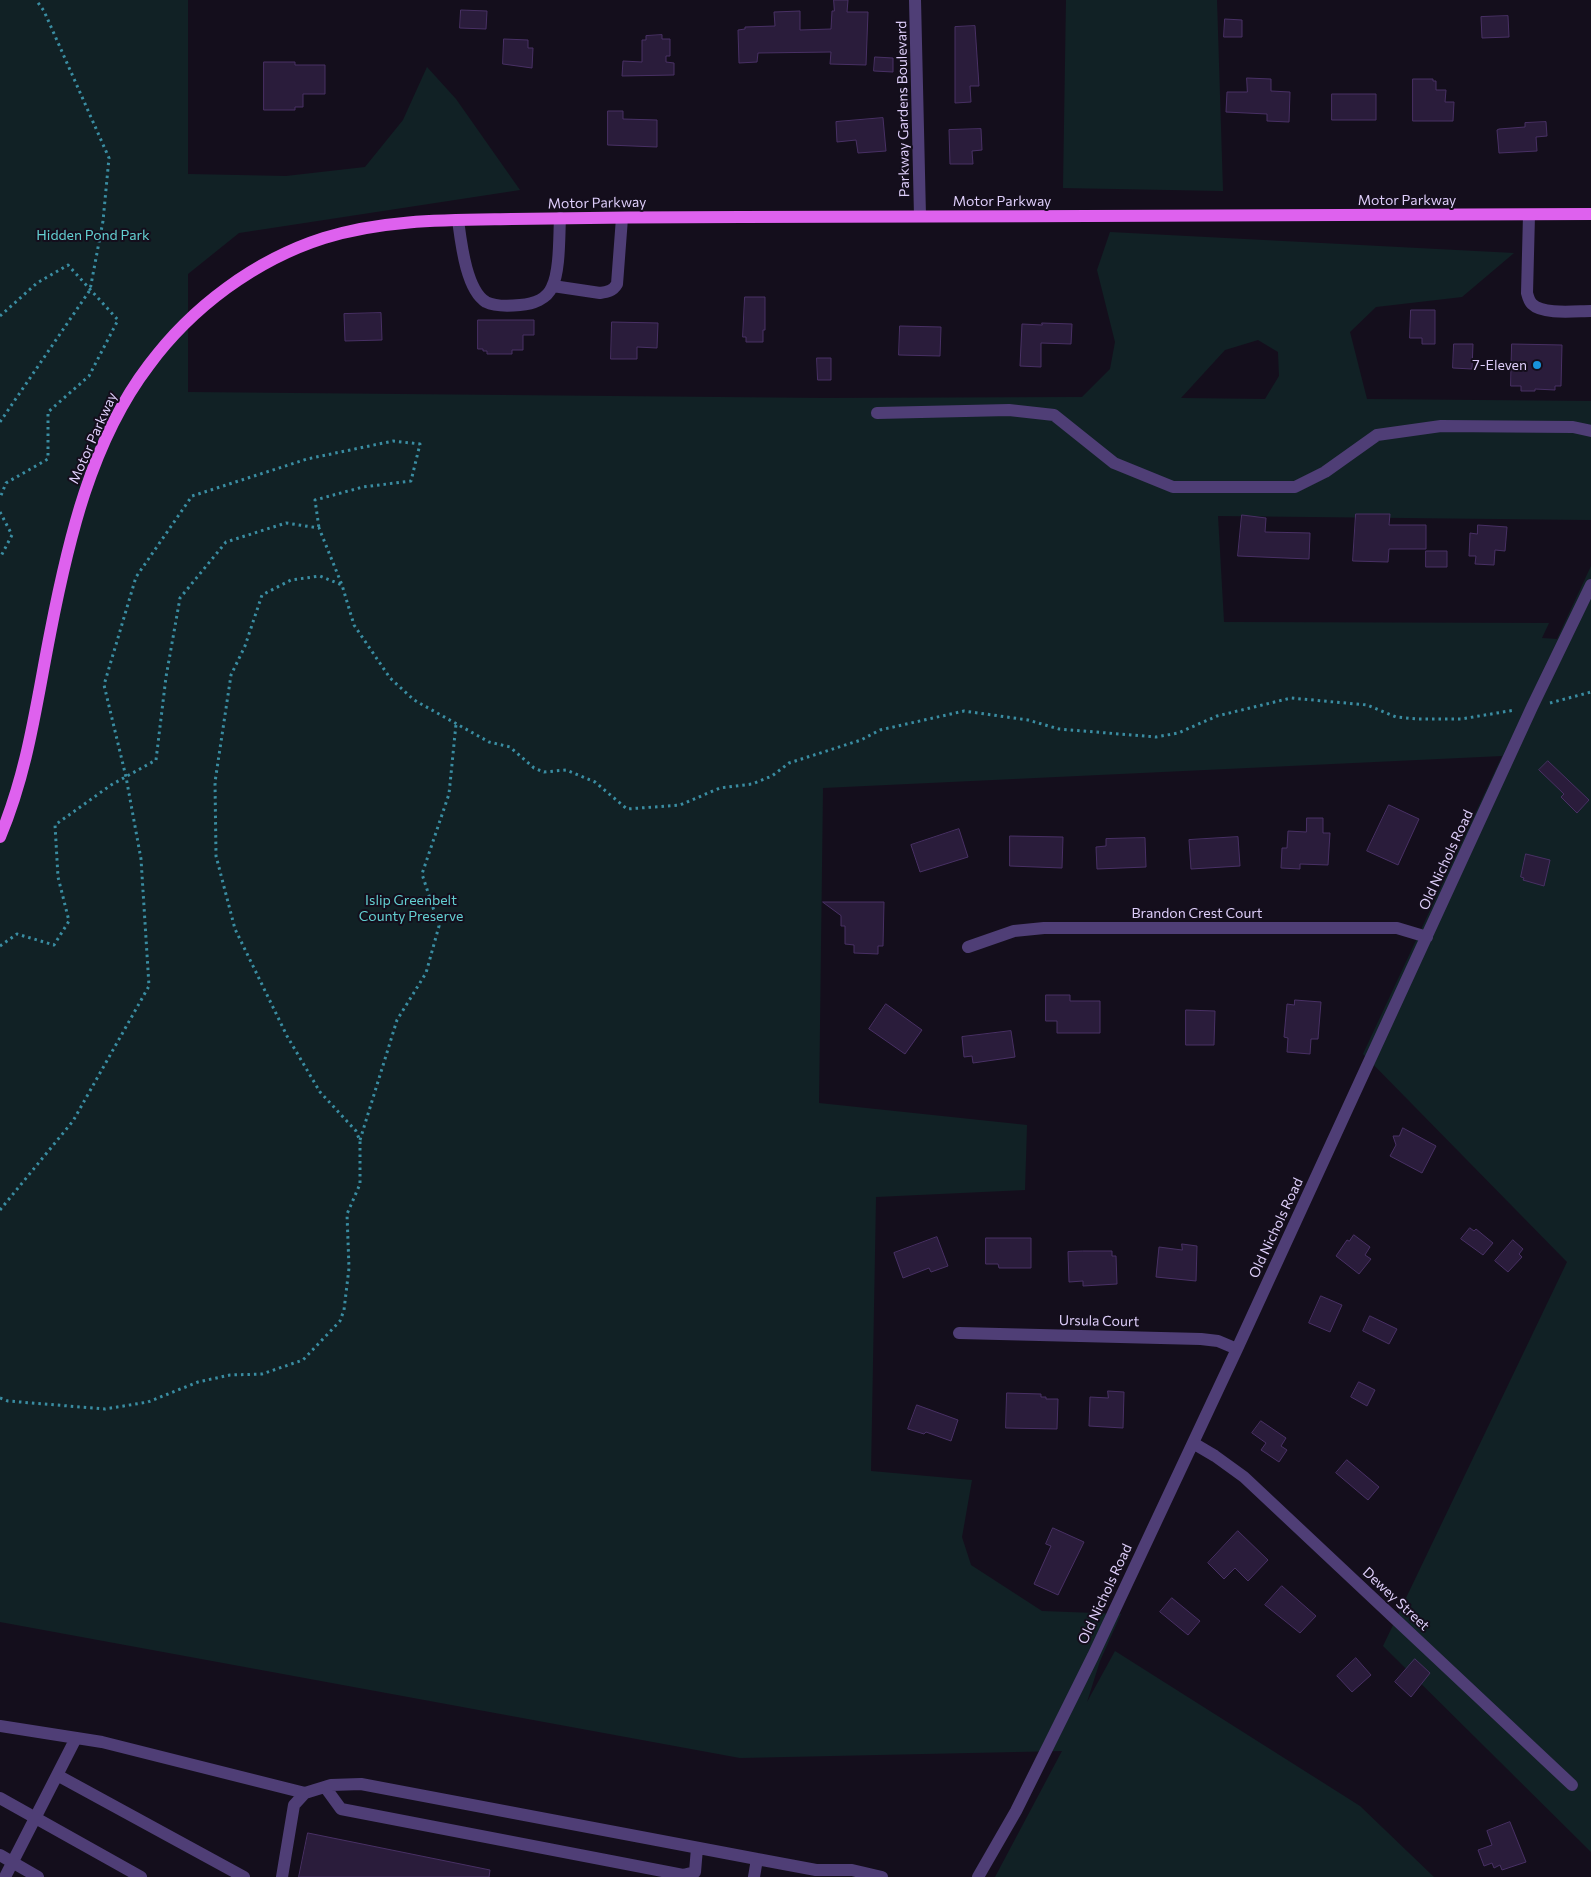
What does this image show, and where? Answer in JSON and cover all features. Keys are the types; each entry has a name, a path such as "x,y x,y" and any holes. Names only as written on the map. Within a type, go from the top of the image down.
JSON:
{"main road":[{"name":"Motor Parkway","path":"0,837 16,795 26,760 58,592 80,507 108,435 131,389 166,342 188,320 232,285 274,258 297,248 350,231 403,223 458,220 920,216 1591,214"}],"street":[{"name":"Parkway Gardens Boulevard","path":"915,0 920,216"},
{"path":"1529,215 1527,293 1530,303 1545,311 1591,311"},
{"path":"458,220 461,248 470,276 480,298 488,303 501,306 525,305 539,301 548,295 553,286 556,270 560,218"},
{"path":"553,286 600,292 608,292 614,288 617,284 622,218"},
{"path":"877,413 1009,410 1054,415 1114,463 1173,486 1294,486 1325,472 1377,435 1440,426 1573,428 1591,431"},
{"name":"Old Nichols Road","path":"978,1877 1035,1773 1093,1656 1237,1349 1532,708 1591,586"},
{"name":"Brandon Crest Court","path":"968,947 1014,931 1044,928 1397,928 1427,937"},
{"name":"Ursula Court","path":"959,1333 1201,1339 1218,1341 1237,1349"},
{"name":"Dewey Street","path":"1193,1443 1244,1477 1572,1785"},
{"path":"0,1726 102,1742 306,1792 331,1785 361,1784 816,1870 852,1870 882,1877"},
{"path":"5,1877 76,1738"},
{"path":"56,1775 244,1877"},
{"path":"325,1787 342,1809 683,1875 695,1872 698,1848"},
{"path":"282,1877 294,1805 306,1792"},
{"path":"0,1798 141,1877"},
{"path":"0,1855 38,1877"},
{"path":"754,1877 757,1859"},
{"path":"816,1870 829,1877"}],"path":[{"path":"0,422 90,290 102,221 109,158 44,11 36,0"},
{"path":"0,316 37,283 68,265 118,320 89,376 48,412 48,459 6,483 0,498"},
{"path":"0,1210 73,1121 150,986 141,860 126,777 104,685 136,577 192,496 307,459 393,441 420,444 411,480 363,487 315,500 319,528 342,586 354,625 390,678 414,700 489,742 510,747 534,768 544,772 566,770 596,782 627,809 680,805 720,788 752,784 772,776 789,763 861,740 880,730 964,711 1028,720 1059,729 1156,738 1178,733 1217,716 1291,698 1366,705 1396,717 1462,719 1532,708 1591,692"},
{"path":"0,512 12,535 0,558"},
{"path":"0,946 17,934 54,945 69,921 58,877 55,825 111,784 156,760 166,677 180,598 226,542 286,523 319,528"},
{"path":"342,586 320,576 291,580 262,595 245,646 231,675 215,782 216,856 235,929 287,1036 320,1092 356,1131 360,1141"},
{"path":"0,1398 8,1401 105,1409 148,1402 198,1382 230,1375 262,1374 303,1360 340,1321 344,1310 348,1268 347,1214 360,1184 360,1141 397,1020 426,972 439,926 422,874 449,794 456,724"}],"green space":[{"name":"Islip Greenbelt County Preserve","path":"0,0 188,0 188,174 286,176 365,167 403,120 427,67 456,99 520,190 239,233 188,274 188,392 824,398 1082,397 1110,369 1115,342 1097,270 1110,232 1514,253 1462,297 1376,307 1350,332 1367,399 1591,401 1591,520 1218,516 1224,622 1549,623 1542,638 1557,639 1591,566 1591,1852 1383,1646 1567,1262 1363,1054 1502,756 823,788 819,1103 1027,1125 1025,1190 876,1197 871,1471 972,1480 962,1537 971,1565 1042,1611 1121,1614 1100,1661 1087,1702 1115,1651 1360,1806 1434,1877 995,1877 1062,1751 740,1758 0,1622","holes":["1258,340 1278,352 1279,376 1265,399 1181,398 1225,350"]},
{"path":"1066,0 1217,0 1223,191 1063,188"}],"building":[{"path":"834,0 848,0 847,12 868,12 866,65 830,64 831,52 758,53 757,62 739,63 738,30 745,29 745,27 775,26 774,12 800,11 800,30 831,29"},
{"path":"461,10 487,11 486,29 460,28"},
{"path":"1508,16 1509,37 1482,38 1481,17"},
{"path":"1225,19 1242,20 1242,37 1224,37"},
{"path":"975,26 979,86 970,86 971,102 955,103 955,27"},
{"path":"662,35 662,39 670,39 670,56 666,56 666,62 674,63 674,75 622,76 623,61 642,62 642,40 646,40 646,36"},
{"path":"504,39 528,40 528,48 533,48 532,68 503,64"},
{"path":"875,57 893,58 893,72 874,71"},
{"path":"264,62 295,62 295,65 325,65 325,94 303,94 303,107 295,107 295,110 264,110"},
{"path":"1247,78 1271,79 1271,91 1290,92 1289,122 1267,121 1267,114 1226,112 1227,92 1247,92"},
{"path":"1413,79 1433,79 1433,81 1436,81 1436,90 1446,90 1445,102 1454,102 1453,121 1413,121"},
{"path":"1332,94 1376,94 1376,120 1332,120"},
{"path":"608,111 623,111 623,119 657,120 657,147 608,145"},
{"path":"883,118 886,151 858,153 856,140 837,142 836,122"},
{"path":"1546,122 1547,136 1536,137 1537,151 1499,153 1497,130 1525,127 1525,123"},
{"path":"981,129 982,150 972,151 973,164 950,164 949,130"},
{"path":"745,297 765,297 763,342 746,342 746,337 743,337"},
{"path":"1411,310 1435,310 1435,344 1422,344 1422,338 1410,338"},
{"path":"381,313 382,340 345,341 344,314"},
{"path":"478,320 534,320 534,335 523,335 523,350 512,350 512,354 487,354 487,351 478,349"},
{"path":"612,322 658,323 657,348 637,347 637,359 611,359"},
{"path":"1042,323 1072,324 1071,344 1041,343 1041,367 1020,366 1022,324 1042,325"},
{"path":"900,326 941,327 940,356 899,355"},
{"path":"1454,344 1473,344 1472,369 1453,368"},
{"name":"7-Eleven","path":"1512,344 1562,345 1561,386 1555,386 1555,390 1535,389 1535,391 1521,391 1521,386 1511,386"},
{"path":"817,358 831,358 831,380 818,380"},
{"path":"1356,514 1390,514 1389,525 1426,525 1426,549 1389,549 1388,562 1353,561"},
{"path":"1242,515 1266,518 1265,532 1310,533 1309,559 1238,556"},
{"path":"1478,525 1507,527 1505,551 1495,550 1494,565 1475,564 1476,556 1469,556 1470,533 1477,534"},
{"path":"1426,551 1447,551 1447,567 1426,567"},
{"path":"1548,761 1589,800 1577,813 1561,797 1564,794 1539,770"},
{"path":"1389,805 1419,819 1398,865 1367,851"},
{"path":"1307,818 1323,818 1323,833 1330,833 1328,865 1300,864 1300,869 1281,868 1282,848 1287,848 1288,831 1306,832"},
{"path":"959,829 968,857 920,872 911,845"},
{"path":"1010,836 1063,837 1062,868 1010,866"},
{"path":"1238,837 1240,866 1191,869 1189,840"},
{"path":"1145,838 1146,867 1097,869 1096,847 1106,846 1106,839"},
{"path":"1526,854 1550,860 1544,886 1523,880 1524,878 1521,877"},
{"path":"823,902 884,902 883,946 878,946 878,954 854,953 854,945 845,944 845,926 841,926 841,916"},
{"path":"1046,995 1070,995 1070,1001 1100,1001 1100,1033 1057,1033 1057,1021 1046,1021"},
{"path":"1295,1000 1321,1002 1318,1039 1311,1039 1310,1054 1287,1052 1288,1038 1284,1037 1287,1004 1294,1005"},
{"path":"886,1004 922,1030 905,1054 869,1029"},
{"path":"1186,1010 1215,1011 1214,1045 1186,1045"},
{"path":"1011,1031 1015,1057 973,1063 972,1056 964,1057 962,1037"},
{"path":"1403,1128 1436,1146 1422,1173 1390,1156 1396,1145 1393,1136 1399,1136"},
{"path":"1470,1228 1474,1231 1476,1229 1493,1243 1483,1255 1461,1239"},
{"path":"1354,1235 1370,1247 1365,1255 1371,1259 1359,1274 1336,1256 1347,1240 1349,1241"},
{"path":"937,1237 948,1266 931,1272 929,1268 903,1278 894,1253"},
{"path":"986,1238 1031,1238 1031,1268 999,1268 998,1264 986,1264"},
{"path":"1513,1240 1523,1249 1519,1254 1522,1257 1508,1272 1495,1261"},
{"path":"1182,1244 1197,1246 1196,1281 1156,1277 1159,1247 1182,1250"},
{"path":"1112,1251 1112,1256 1116,1256 1117,1284 1083,1286 1083,1281 1069,1282 1068,1252"},
{"path":"1321,1296 1342,1305 1330,1332 1309,1323"},
{"path":"1370,1316 1397,1329 1389,1344 1363,1331"},
{"path":"1359,1382 1375,1390 1367,1406 1351,1397"},
{"path":"1108,1391 1124,1392 1123,1428 1089,1426 1090,1397 1108,1398"},
{"path":"1007,1393 1041,1394 1041,1397 1046,1397 1046,1399 1058,1399 1057,1429 1006,1428"},
{"path":"917,1405 958,1420 951,1441 926,1432 924,1434 908,1429"},
{"path":"1261,1421 1286,1438 1281,1446 1287,1450 1279,1462 1261,1450 1266,1443 1252,1433"},
{"path":"1347,1460 1379,1487 1368,1500 1336,1473"},
{"path":"1053,1528 1084,1542 1058,1595 1034,1584 1051,1546 1046,1544"},
{"path":"1238,1531 1268,1560 1248,1581 1235,1568 1224,1579 1208,1563"},
{"path":"1282,1586 1316,1616 1300,1633 1265,1605"},
{"path":"1172,1598 1200,1621 1188,1635 1160,1612"},
{"path":"1356,1658 1371,1675 1352,1692 1337,1676"},
{"path":"1415,1659 1430,1673 1411,1697 1395,1682"},
{"path":"1510,1822 1526,1862 1502,1870 1500,1865 1494,1868 1492,1863 1484,1866 1478,1850 1492,1845 1487,1831"},
{"path":"308,1833 490,1870 489,1877 299,1877"}],"place":[{"name":"7-Eleven","path":"1537,365"}],"park label":[{"name":"Hidden Pond Park","path":"93,235"}]}
